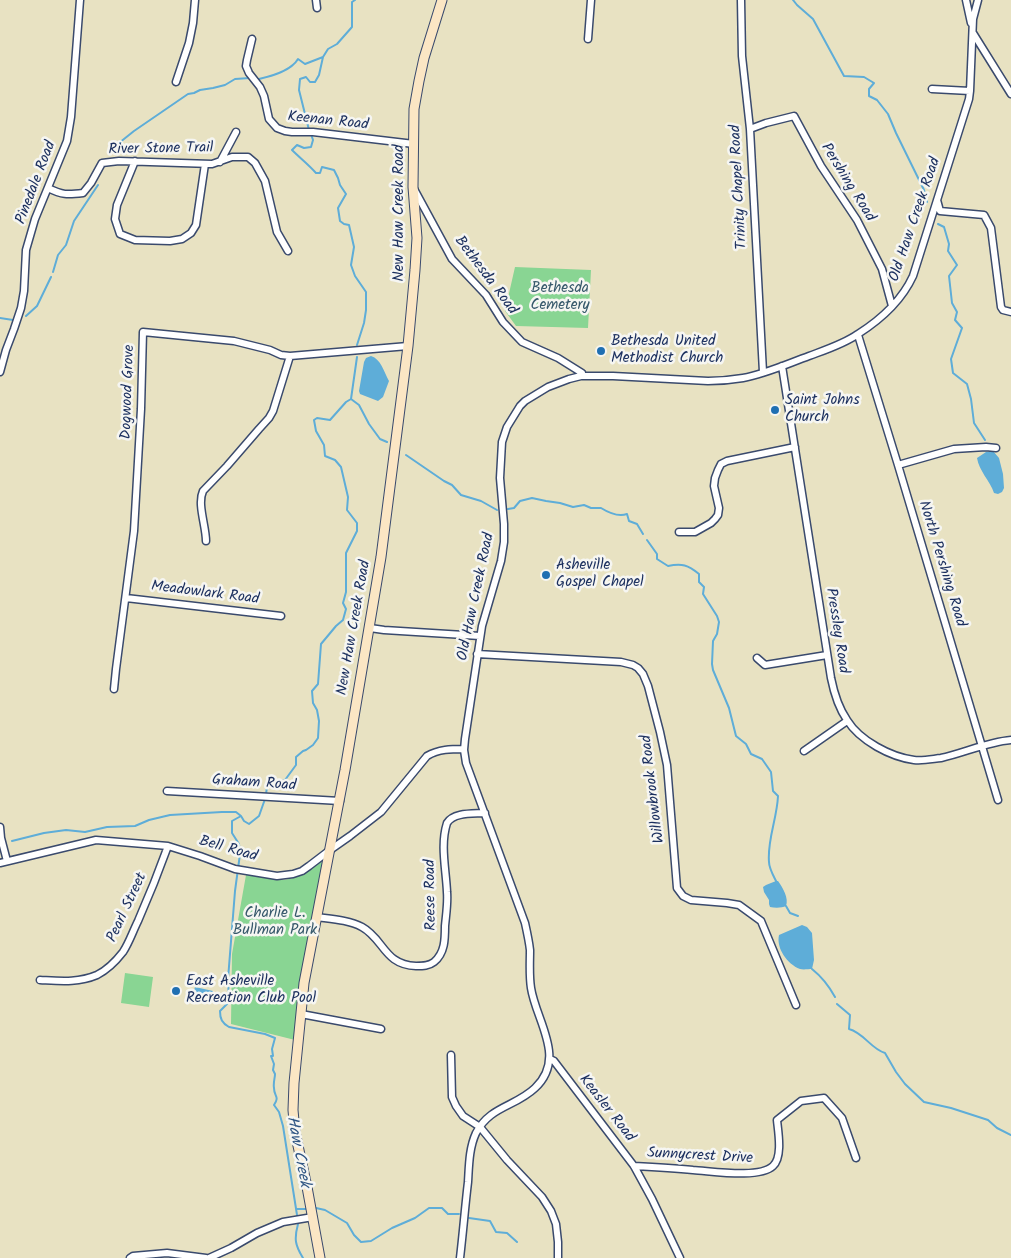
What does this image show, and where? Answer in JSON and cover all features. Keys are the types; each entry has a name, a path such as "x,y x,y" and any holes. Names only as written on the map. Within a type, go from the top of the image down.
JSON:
{"street":[{"name":"Pinedale Road","path":"0,372 21,308 24,291 26,250 35,219 67,141 71,117 80,0"},
{"path":"176,82 189,43 195,0"},
{"path":"316,0 317,8"},
{"name":"New Haw Creek Road","path":"320,1258 295,1132 293,1110 294,1083 304,983 340,801 381,558 408,346 416,256 413,187 414,109 424,58 442,0"},
{"path":"588,38 591,0"},
{"name":"Trinity Chapel Road","path":"742,0 742,56 750,129 763,372"},
{"path":"966,0 973,32 1011,94"},
{"name":"Old Haw Creek Road","path":"550,1059 546,1036 531,989 529,973 530,949 525,923 466,763 464,749 480,636 504,540 500,473 502,442 505,432 525,401 560,382 581,376 722,381 743,378 782,366 858,335 892,306 903,294 913,276 969,99 974,12 978,0"},
{"name":"Keenan Road","path":"252,39 246,66 264,96 267,113 271,122 277,128 285,131 313,132 414,144"},
{"path":"932,88 970,90"},
{"name":"Pershing Road","path":"750,129 794,116 821,166 874,252 882,269 892,306"},
{"path":"220,162 236,132"},
{"name":"River Stone Trail","path":"48,188 57,193 69,195 82,193 91,183 102,163 119,161 212,164 232,157 248,157 255,163 265,181 277,232 288,251"},
{"path":"135,162 117,205 115,219 120,234 135,240 170,241 182,240 191,233 196,224 206,164"},
{"name":"Bethesda Road","path":"413,187 452,259 486,295 503,322 522,342 558,359 582,373 581,376"},
{"path":"937,200 940,210 984,215 991,228 1001,307 1003,310 1011,312"},
{"name":"Dogwood Grove","path":"114,689 133,540 144,332 234,341 290,356 408,346"},
{"name":"North Pershing Road","path":"858,335 998,800"},
{"path":"206,541 200,500 202,491 227,466 269,418 273,411 290,356"},
{"name":"Pressley Road","path":"782,366 827,655 835,695 847,722 866,741 908,759 927,760 1011,740"},
{"path":"679,532 695,532 711,523 718,515 719,508 714,486 721,464 727,461 795,448"},
{"path":"898,465 954,449 996,448"},
{"name":"Meadowlark Road","path":"126,598 281,616"},
{"path":"370,628 480,636"},
{"name":"Willowbrook Road","path":"477,654 621,662 629,663 638,668 648,686 665,754 678,888 683,896 690,900 739,905 761,921 796,1005"},
{"path":"756,658 765,665 827,655"},
{"path":"804,751 847,722"},
{"name":"Bell Road","path":"4,862 96,840 168,846 238,869 277,876 293,874 302,871 381,812 427,756 433,752 443,750 464,749"},
{"name":"Graham Road","path":"167,791 340,801"},
{"name":"Reese Road","path":"317,917 361,926 369,932 392,958 405,964 424,966 433,963 442,952 445,939 447,893 443,847 447,823 455,816 485,813"},
{"path":"0,827 4,862"},
{"name":"Pearl Street","path":"40,980 68,982 82,980 98,974 113,963 123,951 135,928 150,895 168,846"},
{"path":"301,1014 381,1029"},
{"path":"451,1055 452,1097 462,1116 480,1127 507,1160 542,1197 551,1211 556,1224 558,1258"},
{"path":"460,1258 472,1143 487,1118 536,1087 546,1071 550,1059"},
{"name":"Keasler Road","path":"550,1059 554,1061 634,1166 652,1198 680,1258"},
{"name":"Sunnycrest Drive","path":"634,1166 728,1174 760,1172 773,1166 776,1161 780,1147 778,1120 800,1101 824,1098 842,1118 856,1158"},
{"path":"130,1258 167,1252 207,1258 231,1248 257,1232 283,1222 313,1217"}],"green space":[{"name":"Bethesda Cemetery","path":"515,267 591,270 588,328 516,326 505,311"},
{"name":"Charlie L. Bullman Park","path":"322,862 324,864 295,1040 231,1024 232,954 246,875 284,880 299,876"},
{"path":"125,973 153,977 149,1007 121,1003"}],"water":[{"path":"371,356 380,363 389,381 383,397 378,401 360,394 359,391 364,362 366,358"},
{"path":"993,451 999,458 1003,474 1004,488 998,494 994,493 977,458 986,452"},
{"path":"776,881 784,890 786,896 787,903 784,907 770,907 769,900 764,892 763,887"},
{"path":"802,925 807,927 812,933 814,960 812,969 795,967 784,955 779,945 779,935"},
{"path":"195,987 213,991 211,1001 192,997"}],"waterway":[{"name":"Haw Creek","path":"309,130 299,90 300,79 306,77 310,82 315,82 319,75 323,57 328,49 337,44 352,27 352,2 355,0"},
{"path":"793,0 813,19 844,76 864,77 874,83 869,89 869,96 877,100 888,114 924,190 927,202"},
{"path":"259,79 286,70 298,59 305,64 323,57"},
{"path":"113,153 114,147 134,131 188,94 225,85 235,79 250,78"},
{"name":"Haw Creek","path":"311,134 313,140 311,147 304,148 297,145 292,150 316,173 320,173 322,167 334,170 346,194 338,208 340,221 349,225 354,247 351,265 355,276 366,292 364,323 357,345"},
{"path":"53,272 58,255 66,245 74,221 98,185"},
{"path":"938,224 944,227 949,244 948,251 957,265 949,276 952,303 957,312 955,320 962,328 951,359 953,373 967,384 974,423 985,440"},
{"path":"26,316 37,306 51,277"},
{"path":"0,318 13,320"},
{"name":"Haw Creek","path":"351,399 357,357"},
{"path":"351,399 359,405 380,439 387,442"},
{"name":"Haw Creek","path":"266,794 267,787 285,780 296,765 296,757 313,745 318,738 319,721 317,710 313,703 312,691 318,684 321,644 343,620 346,609 343,603 346,592 346,553 357,531 357,523 347,510 348,497 341,467 335,460 325,456 324,445 316,431 314,420 317,418 330,420 351,399"},
{"path":"406,455 452,485 461,495 481,501 497,510"},
{"path":"508,509 514,508 520,501 532,498 573,507 584,505 591,508 601,508 614,514 627,514 629,521 637,524 643,534"},
{"path":"647,540 657,554 657,559 668,566 681,565 699,574 699,582 704,587 703,594 717,616 719,622 717,634 713,641 713,670 729,708 736,736 746,744 751,754 762,759 771,772 773,791 778,796 769,854 771,871 776,881"},
{"path":"12,841 66,830 85,832 107,827 135,826 149,820 170,815 236,812 249,824 259,816 265,799"},
{"name":"Haw Creek","path":"241,816 232,821 232,833 239,844 240,854 228,979 229,1002 220,1011 220,1016 229,1027 265,1034 275,1038 272,1049 273,1056 271,1056 275,1074 274,1091 277,1098 274,1105 279,1112 283,1126 297,1215"},
{"path":"786,906 790,913 798,916"},
{"path":"812,969 825,982 835,997"},
{"path":"837,1004 850,1015 849,1029 885,1053 905,1084 924,1102 951,1108 988,1120 997,1128 1011,1135"},
{"path":"316,1208 325,1210 347,1223 361,1242 371,1241 392,1228 415,1218 429,1208 442,1208 448,1214 459,1214"},
{"path":"297,1209 306,1209"},
{"path":"469,1218 490,1221 496,1232 507,1233 517,1242"},
{"name":"Haw Creek","path":"298,1224 296,1242 303,1258"}],"place":[{"name":"Bethesda United Methodist Church","path":"601,351"},
{"name":"Saint Johns Church","path":"775,410"},
{"name":"Asheville Gospel Chapel","path":"546,575"},
{"name":"East Asheville Recreation Club Pool","path":"176,991"}]}
